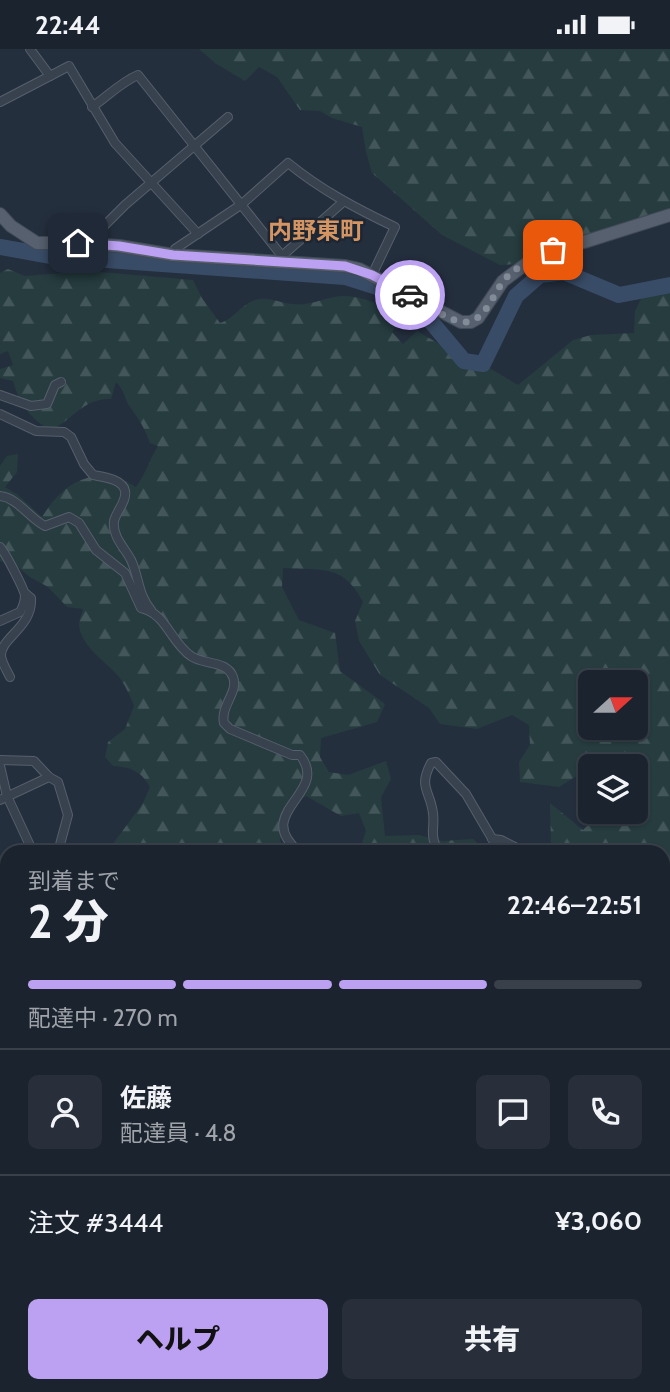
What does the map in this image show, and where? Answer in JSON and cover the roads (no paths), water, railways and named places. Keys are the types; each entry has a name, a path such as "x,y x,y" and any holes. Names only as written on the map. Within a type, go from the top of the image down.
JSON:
{"main road":[{"path":"0,214 11,226 37,243 90,244 173,255 282,259 345,266 372,275 461,322 471,322 484,311 510,274 530,261 553,250 670,215"}],"street":[{"path":"30,49 50,76"},
{"path":"0,101 69,66 115,143 198,234"},
{"path":"92,107 116,91 128,79 138,75 242,204 282,259 343,202"},
{"path":"90,244 125,205 228,117"},
{"path":"173,255 175,249 242,204 288,163 313,184 343,202 395,227 372,275"},
{"path":"0,395 31,406 47,404 55,385 61,382"},
{"path":"0,414 36,431 64,432 71,437 84,464 93,475 110,478 125,489 125,496 114,519 116,534 121,547 132,562 138,588 151,610 191,657 220,665 230,671 234,685 223,717 224,723 230,729 292,755 300,755 309,766 309,778 284,818 284,833 290,845"},
{"path":"0,496 10,498 45,526 69,517 79,523 96,550 125,573 141,608 151,610"},
{"path":"0,547 9,558 16,578 32,603 29,623 2,649 1,657 10,677"},
{"path":"0,621 20,612 25,593"},
{"path":"0,760 34,761 49,777 58,782 68,815 60,845"},
{"path":"436,845 431,832 433,813 424,785 431,763 436,762 466,794 496,845"},
{"path":"0,766 4,798 29,845"},
{"path":"4,798 49,777"},
{"path":"492,839 511,845"}],"waterway":[{"path":"0,247 51,256 345,277 389,291 428,318 464,361 483,364 516,296 540,275 564,272 619,295 670,285"}],"district":[{"name":"内野東町","path":"316,230"}]}
